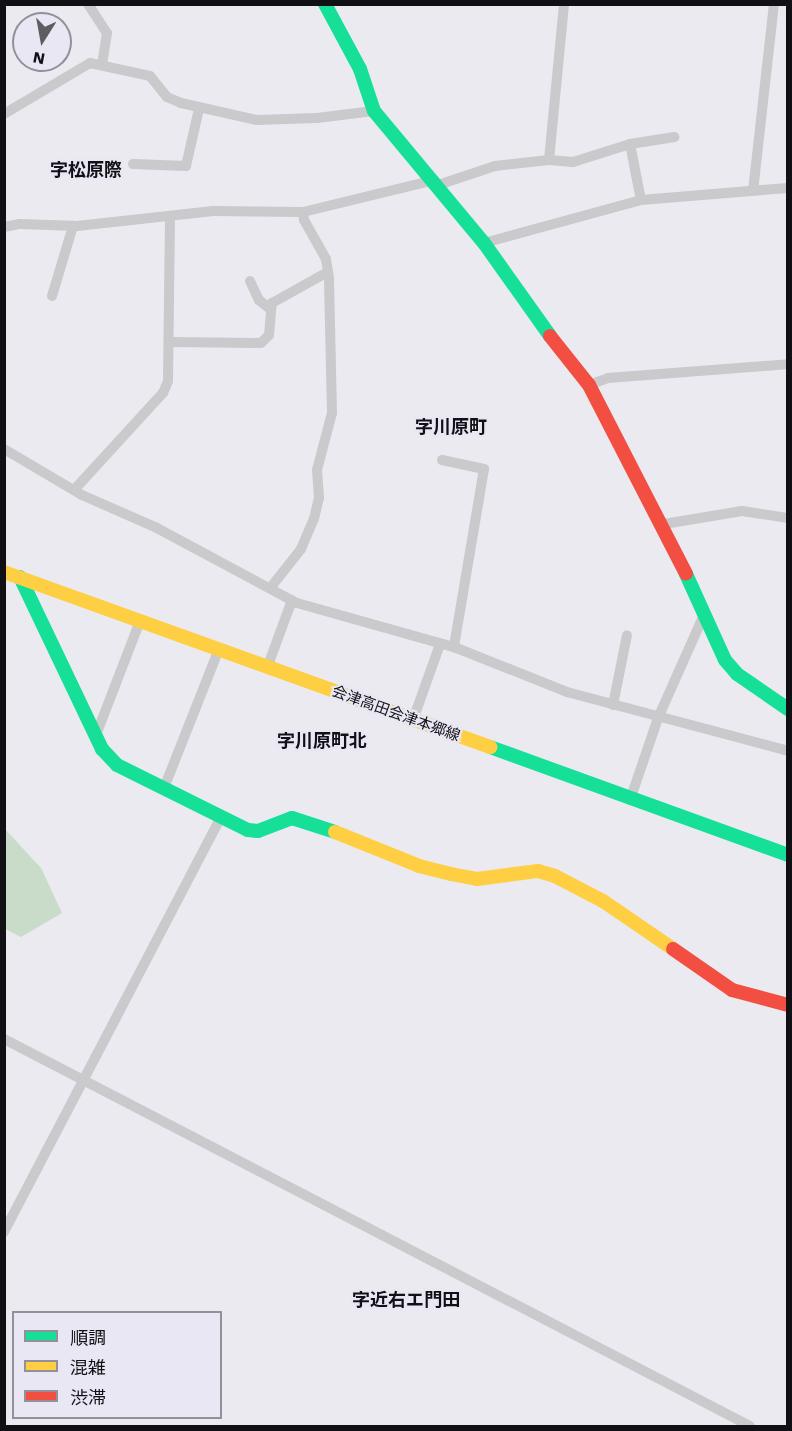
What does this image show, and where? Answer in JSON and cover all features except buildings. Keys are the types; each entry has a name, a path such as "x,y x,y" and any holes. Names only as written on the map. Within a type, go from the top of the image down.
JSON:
{"street":[{"path":"88,4 107,33 102,64"},
{"path":"325,4 360,69 374,111 484,243 540,324 589,384 664,524 703,616 725,660 737,674 788,709"},
{"path":"549,160 564,4"},
{"path":"753,191 774,4"},
{"path":"4,114 82,67 102,64 150,76 167,97 199,108 257,120 317,118 374,111"},
{"path":"133,164 186,166 199,108"},
{"path":"4,227 20,224 73,226 213,211 303,212 436,183 495,166 549,160 573,162 630,144 674,137"},
{"path":"630,144 640,200"},
{"path":"484,243 640,200 788,188"},
{"path":"271,587 301,549 319,498 317,470 332,413 328,273 303,212"},
{"path":"74,490 163,393 170,369 170,217"},
{"path":"52,296 73,226"},
{"path":"171,342 261,343 269,335 269,308 277,299 328,273"},
{"path":"250,281 259,300 269,308"},
{"path":"589,384 608,378 788,364"},
{"path":"4,449 74,490 271,587 292,600 454,647 517,675 613,705 788,751"},
{"path":"442,460 484,469 454,647"},
{"path":"664,524 742,511 788,518"},
{"name":"会津高田会津本郷線","path":"4,572 630,800 788,855"},
{"path":"20,577 96,735 117,765 221,817 258,831 292,818 304,820 418,866 477,879 527,871 555,876 603,901 732,990 788,1005"},
{"path":"267,668 292,600"},
{"path":"630,800 658,718 703,616"},
{"path":"96,735 140,621"},
{"path":"613,705 627,635"},
{"path":"413,720 441,644"},
{"path":"164,788 219,649"},
{"path":"4,1232 221,817"},
{"path":"4,1039 750,1426"}],"green space":[{"path":"4,828 41,868 62,913 21,937 5,929"}],"traffic: fast":[{"path":"325,4 360,69 374,111 484,243 550,336"},
{"path":"686,574 725,660 737,674 788,709"},
{"path":"20,577 102,749 117,765 248,830 258,831 292,818 335,832"},
{"path":"490,747 788,855"}],"traffic: slow":[{"path":"4,572 490,747"},
{"path":"335,832 419,866 451,874 477,879 538,871 555,876 603,901 673,949"}],"traffic: jam":[{"path":"550,336 589,385 686,574"},
{"path":"673,949 732,990 788,1005"}],"district":[{"name":"字松原際","path":"86,170"},
{"name":"字川原町","path":"451,427"},
{"name":"字川原町北","path":"322,741"},
{"name":"字近右エ門田","path":"406,1300"}]}
